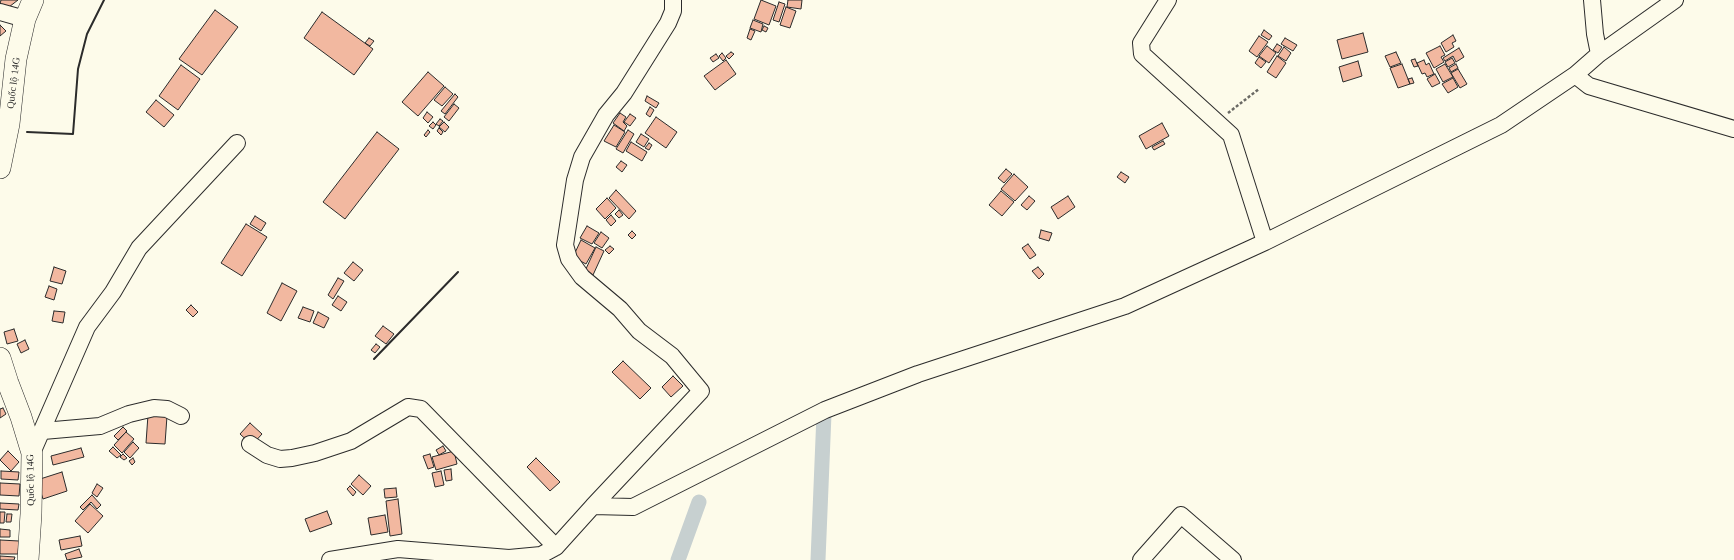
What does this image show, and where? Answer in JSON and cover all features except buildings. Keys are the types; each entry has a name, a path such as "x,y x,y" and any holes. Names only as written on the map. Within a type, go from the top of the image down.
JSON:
{"main road":[{"name":"Quốc lộ 14G","path":"0,168 9,124 16,58 25,19 33,0"},
{"name":"Quốc lộ 14G","path":"0,358 32,453 31,514 28,560"}],"street":[{"path":"330,560 398,549 509,558 542,555 556,547 701,391 672,356 640,330 620,309 582,277 568,259 565,245 575,180 582,157 606,115 624,92 668,23 673,11 673,0"},
{"path":"1168,0 1142,43 1142,54 1231,135 1265,242"},
{"path":"1592,0 1600,54"},
{"path":"593,506 633,507 825,410 918,374 1125,306 1265,242 1501,125 1575,75 1600,54 1675,0"},
{"path":"0,12 25,19"},
{"path":"1575,75 1590,86 1734,129"},
{"path":"32,453 43,431 87,328 113,292 139,248 237,143"},
{"path":"250,444 267,455 280,459 292,458 315,453 351,441 408,407 421,409 556,547"},
{"path":"43,431 100,426 129,414 154,408 167,409 181,416"},
{"path":"1142,560 1181,515 1233,560"}],"path":[{"path":"1217,122 1259,89"}],"waterway":[{"path":"818,560 824,414"},
{"path":"678,560 699,502"}],"wall":[{"path":"27,132 73,134 78,69 87,34 104,0"},
{"path":"374,359 458,272"}]}
